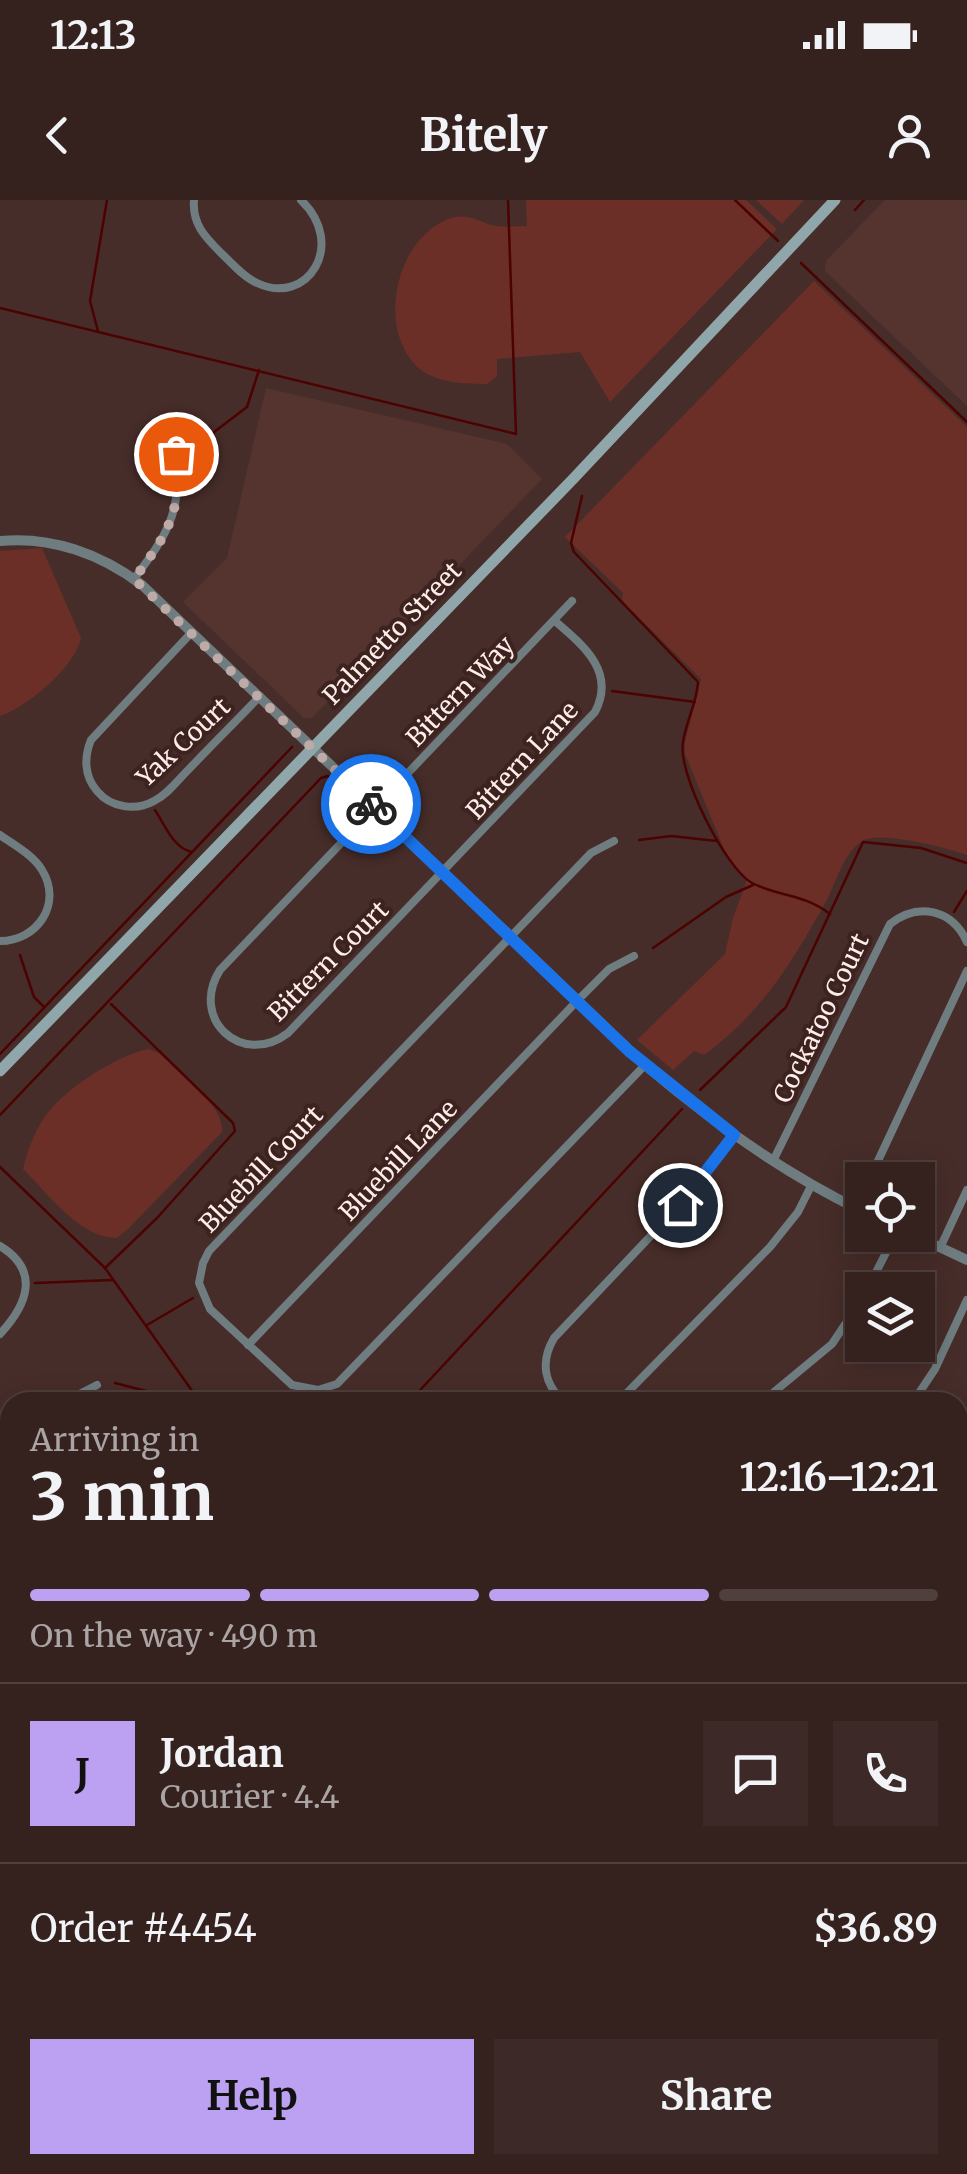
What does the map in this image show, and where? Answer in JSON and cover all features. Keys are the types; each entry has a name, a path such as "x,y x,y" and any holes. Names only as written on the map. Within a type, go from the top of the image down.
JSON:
{"main road":[{"name":"Palmetto Street","path":"0,1072 564,489 836,200"}],"street":[{"path":"194,200 196,223 208,240 247,278 267,287 282,288 308,276 322,252 320,226 301,200"},
{"path":"134,579 159,546 172,520 179,492 176,454"},
{"path":"0,541 35,541 78,550 134,579 645,1065 734,1135 845,1202"},
{"name":"Bittern Way","path":"375,807 572,601"},
{"name":"Bittern Lane","path":"443,872 598,707 603,689 598,666 555,622"},
{"name":"Yak Court","path":"192,632 91,740 87,770 92,785 103,797 121,806 134,807 160,798 260,696"},
{"name":"Bittern Court","path":"375,807 216,976 210,997 212,1011 227,1035 238,1042 258,1045 283,1037 443,872"},
{"path":"0,835 40,866 50,894 45,915 37,927 19,939 0,941"},
{"name":"Bluebill Court","path":"614,841 590,853 206,1257 200,1283 206,1303 286,1382 298,1388 325,1389 343,1380 645,1065"},
{"name":"Cockatoo Court","path":"774,1161 890,924 914,911 935,912 953,921 967,942"},
{"name":"Bluebill Lane","path":"248,1346 577,1001 609,969 634,956"},
{"path":"877,1162 967,971"},
{"path":"555,1392 546,1374 550,1344 680,1205 734,1135"},
{"path":"628,1392 770,1247 798,1212 812,1184"},
{"path":"940,1248 967,1190"},
{"path":"0,1246 20,1264 26,1288 19,1312 0,1334"},
{"path":"935,1246 967,1260"},
{"path":"919,1392 967,1300"},
{"path":"774,1392 832,1344 845,1324"},
{"path":"83,1392 97,1385"}],"shaded area":[{"path":"526,200 746,200 777,229 610,402 580,352 497,359 497,376 487,384 452,382 427,374 406,352 395,310 405,264 416,244 432,228 451,218 466,217 497,226 527,226"},
{"path":"756,200 804,200 782,224"},
{"path":"885,200 967,200 967,406 825,271 826,261"},
{"path":"814,281 967,427 967,855 897,839 862,841 844,862 798,950 758,1005 704,1055 694,1051 673,1070 637,1040 725,954 747,880 729,861 685,754 701,679 626,605 623,593 565,537"},
{"path":"266,388 507,444 542,479 312,718 304,718 183,602 227,558"},
{"path":"42,548 81,638 70,661 48,685 0,716 0,551"},
{"path":"148,1049 159,1053 208,1100 221,1122 222,1132 128,1229 117,1238 103,1236 65,1212 23,1169 40,1124 64,1096 105,1067"}],"waterway":[{"path":"98,331 90,301 107,200"},
{"path":"0,308 516,434 508,200"},
{"path":"735,200 778,241"},
{"path":"855,210 864,200"},
{"path":"801,263 967,422"},
{"path":"193,448 247,407 259,370"},
{"path":"582,496 571,543 574,552 698,682 684,734 683,756 695,796 717,840 752,883 810,902 830,914"},
{"path":"612,691 695,702"},
{"path":"0,1054 292,747"},
{"path":"0,1115 321,778 328,776 364,811"},
{"path":"155,810 175,841 192,852"},
{"path":"639,840 671,836 717,841"},
{"path":"700,1090 786,1007 863,842 921,848 967,863"},
{"path":"653,948 726,897 753,885"},
{"path":"954,912 967,891"},
{"path":"20,955 34,997 44,1007"},
{"path":"105,1268 157,1218 235,1131 233,1123 111,1004"},
{"path":"418,1392 682,1109"},
{"path":"0,1167 105,1268 193,1392"},
{"path":"35,1283 112,1280"},
{"path":"147,1325 193,1298"},
{"path":"115,1383 150,1392"}],"way so far":[{"path":"176,454 179,492 172,520 167,534 134,579 371,804"}],"route":[{"path":"371,804 629,1051 734,1135 680,1205"}]}
